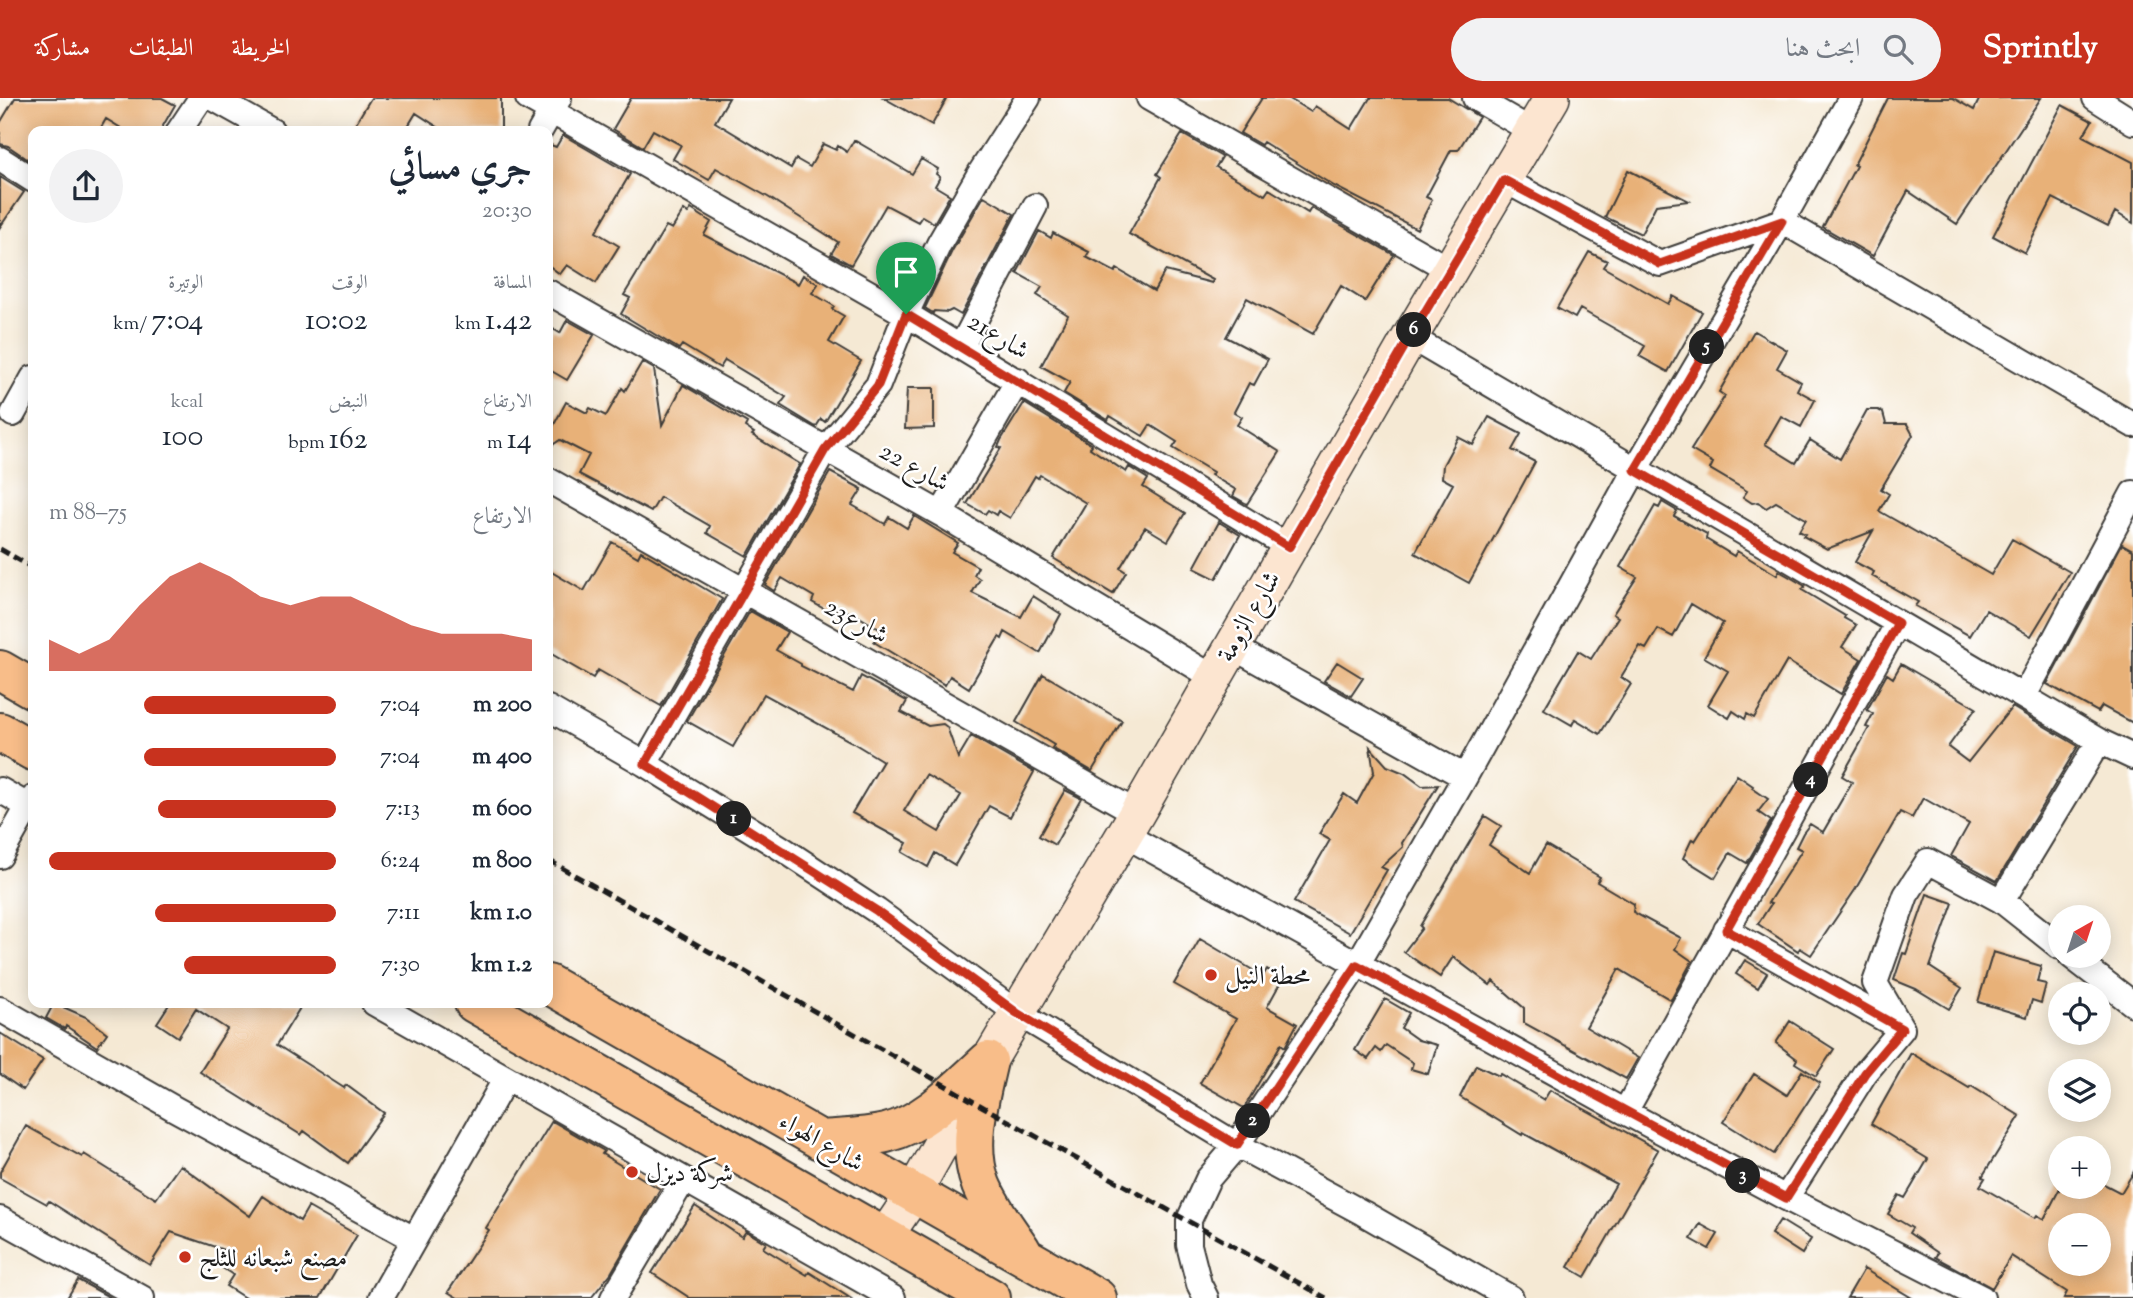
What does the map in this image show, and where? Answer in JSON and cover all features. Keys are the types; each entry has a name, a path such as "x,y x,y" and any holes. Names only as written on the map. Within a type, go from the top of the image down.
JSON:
{"highway":[{"path":"0,670 28,686"},
{"path":"0,732 28,748"},
{"name":"شارع الهواء","path":"553,987 1097,1298"},
{"name":"شارع الهواء","path":"483,1008 991,1298"},
{"path":"820,1140 869,1136 904,1126 935,1107 988,1061"},
{"path":"988,1061 978,1104 975,1161 980,1184 990,1204 1024,1255"}],"street":[{"path":"182,126 201,98"},
{"path":"213,98 263,126"},
{"name":"شارع21","path":"528,98 1018,380 1289,547"},
{"path":"645,764 825,450 878,385 906,314 939,244 979,173 1028,98"},
{"path":"1149,98 1450,270"},
{"path":"1475,98 1532,131"},
{"name":"شارع الزومة","path":"884,1238 1130,824 1410,337 1552,98"},
{"path":"1206,1298 1199,1284 1189,1245 1189,1220 1208,1179 1237,1145 1357,965 1465,777 1635,470 1851,98"},
{"path":"2095,98 2133,122"},
{"path":"0,159 28,177"},
{"path":"1504,180 1660,264 1782,221 2133,425"},
{"path":"961,347 1035,206"},
{"name":"شارع 22","path":"553,295 941,514 1213,677"},
{"path":"1410,337 2099,741 2133,757"},
{"path":"941,514 1018,380"},
{"path":"15,415 28,388"},
{"name":"شارع23","path":"553,483 743,590 1357,965 1786,1198 1982,1298"},
{"path":"2024,696 2133,493"},
{"path":"1625,1112 1898,623"},
{"path":"1231,646 1465,777"},
{"path":"553,711 645,764 877,911 1017,1013 1237,1145 1408,1238 1511,1298"},
{"path":"2002,901 2099,741"},
{"path":"0,790 28,802"},
{"path":"0,856 28,810"},
{"path":"1902,1029 1875,983 1906,895 1928,861 2002,901 2048,937"},
{"path":"1726,930 1902,1029"},
{"path":"2086,968 2133,1004"},
{"path":"383,1008 893,1298"},
{"path":"0,1009 414,1239"},
{"path":"1786,1198 1865,1073 1902,1029"},
{"path":"381,1298 506,1078"},
{"path":"612,1298 684,1179"},
{"path":"0,1219 142,1298"}],"building":[{"path":"15,98 162,98 175,105 163,126 118,126 106,119 102,126 28,126 28,160 8,146 0,144 0,123"},
{"path":"371,98 501,98 501,126 436,126 416,113 408,126 354,126"},
{"path":"631,98 729,98 715,122 791,168 796,159 810,167 823,144 836,150 838,146 847,152 854,140 912,174 921,159 938,169 936,174 940,177 935,186 950,195 934,223 922,216 918,222 886,205 851,265 831,254 838,242 768,197 716,168 709,180 673,159 681,145 653,130 643,147 613,129"},
{"path":"884,98 947,98 932,125"},
{"path":"1262,98 1288,98 1311,112 1315,106 1351,129 1370,98 1448,98 1479,117 1458,150 1451,150 1426,197 1432,200 1417,229 1334,186 1263,142 1261,145 1240,133"},
{"path":"1888,98 1953,98 1974,110 1980,98 2041,98 1957,224 1908,191 1873,256 1823,227"},
{"path":"2062,105 2092,121 2083,136 2133,162 2133,223 2115,212 2108,226 2053,198 2025,253 1993,236"},
{"path":"1182,134 1222,157 1216,167 1265,195 1269,189 1308,213 1311,208 1394,255 1365,301 1341,286 1313,334 1247,298 1226,337 1268,359 1254,385 1249,383 1234,412 1242,417 1237,425 1280,452 1247,504 1233,496 1236,490 1211,475 1213,472 1173,448 1177,442 1150,425 1143,436 1110,416 1108,420 1064,393 1070,382 1041,366 1068,315 1037,295 1042,287 1017,273 1039,231 1051,238 1053,233 1089,252 1086,257 1115,272 1117,269 1154,291 1165,271 1212,283 1213,280 1129,234 1161,177 1157,174"},
{"path":"563,135 630,174 596,232 619,246 596,283 567,265 560,274 553,269 553,146 556,147"},
{"path":"1628,170 1689,201 1656,205 1641,234 1605,217"},
{"path":"0,177 24,192 0,227"},
{"path":"984,196 1014,214 961,315 952,310 933,313 925,308 952,251"},
{"path":"691,209 711,222 704,235 798,284 803,275 818,284 812,293 834,306 832,309 844,316 829,342 861,361 825,422 821,419 816,427 780,405 786,397 725,360 720,368 682,345 679,349 621,314 630,298 624,295 666,226 672,229 684,210 688,213"},
{"path":"1589,252 1607,261 1603,267 1668,304 1673,296 1702,312 1668,372 1639,356 1645,346 1580,309 1575,318 1557,308"},
{"path":"567,320 594,335 567,380 553,372 553,329 560,333"},
{"path":"1754,331 1787,350 1777,368 1801,382 1797,390 1815,400 1801,427 1781,416 1765,444 1796,463 1810,440 1840,459 1867,410 1878,410 1883,413 1886,424 1907,424 1913,435 1881,489 1889,494 1879,511 1991,575 2012,539 2070,572 2031,636 1986,610 1970,636 1915,606 1918,602 1872,576 1874,572 1855,562 1873,531 1827,549 1799,531 1806,519 1776,502 1766,508 1758,502 1752,503 1743,497 1747,491 1710,469 1713,463 1691,450 1725,396 1719,392"},
{"path":"642,362 654,369 662,425 683,385 747,423 745,427 754,433 752,435 800,464 747,556 707,533 710,526 660,497 651,512 579,474 589,455 560,440 553,445 553,427 566,402 587,413 590,408 606,416 622,388 625,391"},
{"path":"907,388 934,388 934,428 905,429"},
{"path":"1024,403 1092,445 1090,448 1126,472 1129,467 1148,479 1143,487 1185,513 1168,541 1145,527 1120,568 1126,572 1113,594 1053,558 1086,503 1040,475 1038,478 1035,476 1010,518 998,511 996,515 988,510 985,514 967,504"},
{"path":"1489,417 1521,434 1512,450 1535,462 1469,583 1415,553 1453,484 1442,478 1443,465 1458,437 1473,445"},
{"path":"830,472 862,489 852,505 885,524 889,517 907,528 914,516 958,543 952,552 978,567 974,575 980,579 972,593 1021,617 1033,596 1061,614 1040,653 1005,632 1002,639 999,637 969,688 950,676 945,685 874,642 881,630 851,612 838,606 833,614 812,602 814,597 782,578 774,591 765,585"},
{"path":"1662,502 1677,511 1674,516 1707,534 1706,539 1734,556 1737,551 1777,575 1779,571 1788,576 1805,586 1802,590 1856,625 1842,647 1861,659 1841,694 1787,661 1754,718 1747,714 1745,719 1733,711 1729,718 1708,705 1728,671 1704,657 1723,623 1691,604 1673,637 1658,629 1646,649 1640,646 1621,677 1631,684 1600,734 1575,719 1572,725 1544,709 1578,651 1591,659 1618,617 1613,614 1637,577 1620,567 1655,506 1659,508"},
{"path":"1219,522 1240,535 1216,579 1194,568"},
{"path":"612,542 638,557 641,551 722,599 661,706 598,670 593,678 553,655 553,573 584,591"},
{"path":"2122,544 2133,550 2133,723 2102,706 2098,712 2047,684"},
{"path":"750,611 787,632 776,650 801,666 853,692 861,676 907,701 901,712 928,726 943,724 947,727 958,758 971,736 1034,772 1010,817 989,806 955,865 935,853 928,867 902,852 907,843 852,813 883,761 850,741 764,694 733,747 687,721","holes":["926,775 961,795 939,832 904,811"]},
{"path":"1337,662 1363,678 1351,696 1324,681"},
{"path":"1901,664 1976,708 1948,747 1968,762 2012,707 2078,746 1997,881 1951,856 1969,824 1923,798 1912,818 1900,812 1855,890 1811,955 1800,948 1798,951 1758,924 1771,904 1768,903 1802,850 1796,847 1803,833 1810,824 1823,832 1852,782 1842,776 1869,728 1866,727 1873,714 1867,710 1887,674 1893,678"},
{"path":"1043,674 1122,721 1092,771 1052,748 1054,745 1016,722"},
{"path":"1370,747 1387,766 1404,773 1422,786 1438,785 1402,843 1403,847 1381,867 1387,870 1350,933 1294,902 1330,840 1319,834 1344,794 1357,803 1374,772"},
{"path":"1737,775 1768,799 1758,812 1771,821 1747,863 1730,853 1715,878 1683,858 1692,839 1695,841"},
{"path":"1065,790 1081,798 1055,845 1039,836"},
{"path":"1485,816 1501,826 1489,845 1530,873 1546,845 1600,877 1597,882 1634,904 1633,912 1681,938 1675,949 1692,961 1671,1000 1619,969 1586,1027 1638,1058 1626,1079 1524,1023 1524,1008 1493,981 1490,985 1453,957 1440,977 1404,952 1422,928 1420,926"},
{"path":"1927,894 1953,903 1930,967 1962,988 1949,1009 1916,989 1894,980"},
{"path":"1200,939 1263,976 1267,969 1283,978 1267,1007 1297,1024 1285,1047 1281,1044 1244,1108 1200,1083 1236,1019 1174,984"},
{"path":"1993,952 2041,966 2037,982 2046,984 2041,1003 2032,1000 2027,1017 1978,1002"},
{"path":"1745,960 1767,973 1758,988 1736,974"},
{"path":"1385,999 1409,1013 1401,1028 1418,1040 1437,1045 1428,1074 1411,1069 1413,1063 1386,1045 1381,1052 1376,1048 1368,1059 1355,1050"},
{"path":"51,1008 65,1008 86,1017 107,1033 97,1047 66,1026 65,1029 46,1018"},
{"path":"167,1008 300,1008 277,1045 344,1088 346,1085 384,1113 348,1163 304,1131 301,1135 200,1072 227,1029 196,1009 178,1037 157,1023"},
{"path":"1790,1021 1834,1049 1816,1076 1795,1063 1797,1059 1776,1043"},
{"path":"0,1033 43,1060 23,1090 0,1074"},
{"path":"1911,1053 2020,1116 1982,1177 1985,1178 1980,1186 2035,1218 2037,1215 2044,1219 2054,1199 2111,1199 2111,1188 2121,1193 2133,1173 2133,1298 2064,1298 2067,1292 2011,1256 1992,1288 1935,1257 1938,1253 1909,1233 1912,1228 1888,1214 1899,1195 1905,1198 1928,1159 1871,1124"},
{"path":"1476,1065 1499,1076 1500,1074 1544,1100 1550,1090 1658,1150 1585,1277 1568,1267 1616,1184 1523,1133 1522,1135 1460,1097"},
{"path":"1802,1071 1820,1083 1774,1154 1723,1122 1754,1074 1787,1095"},
{"path":"552,1121 604,1151 602,1154 660,1189 611,1273 591,1298 458,1298 448,1292 489,1230 486,1228"},
{"path":"26,1126 82,1157 84,1154 156,1199 180,1165 250,1216 263,1196 300,1221 308,1207 357,1235 320,1298 245,1298 226,1286 233,1275 218,1265 227,1251 171,1232 150,1265 49,1201 47,1204 0,1178 0,1172"},
{"path":"695,1206 742,1237 746,1231 766,1243 763,1248 807,1275 809,1272 850,1298 690,1298 652,1273"},
{"path":"1780,1220 1811,1239 1802,1254 1771,1234"},
{"path":"1700,1224 1718,1234 1709,1249 1691,1239"},
{"path":"1864,1269 1912,1298 1847,1298"},
{"path":"78,1280 111,1298 67,1298"}],"railway":[{"path":"0,549 28,565"},
{"path":"553,863 1326,1298"}],"place":[{"name":"محطة النيل","path":"1211,975"},
{"name":"شركة ديزل","path":"632,1172"},
{"name":"مصنع شبعانه للثلج","path":"185,1257"}],"route":[{"path":"1504,180 1660,264 1782,221 1635,470 1898,623 1726,930 1902,1029 1865,1073 1786,1198 1357,965 1237,1145 1017,1013 877,911 645,764 825,450 878,385 906,314 1289,547 1504,180"}]}
